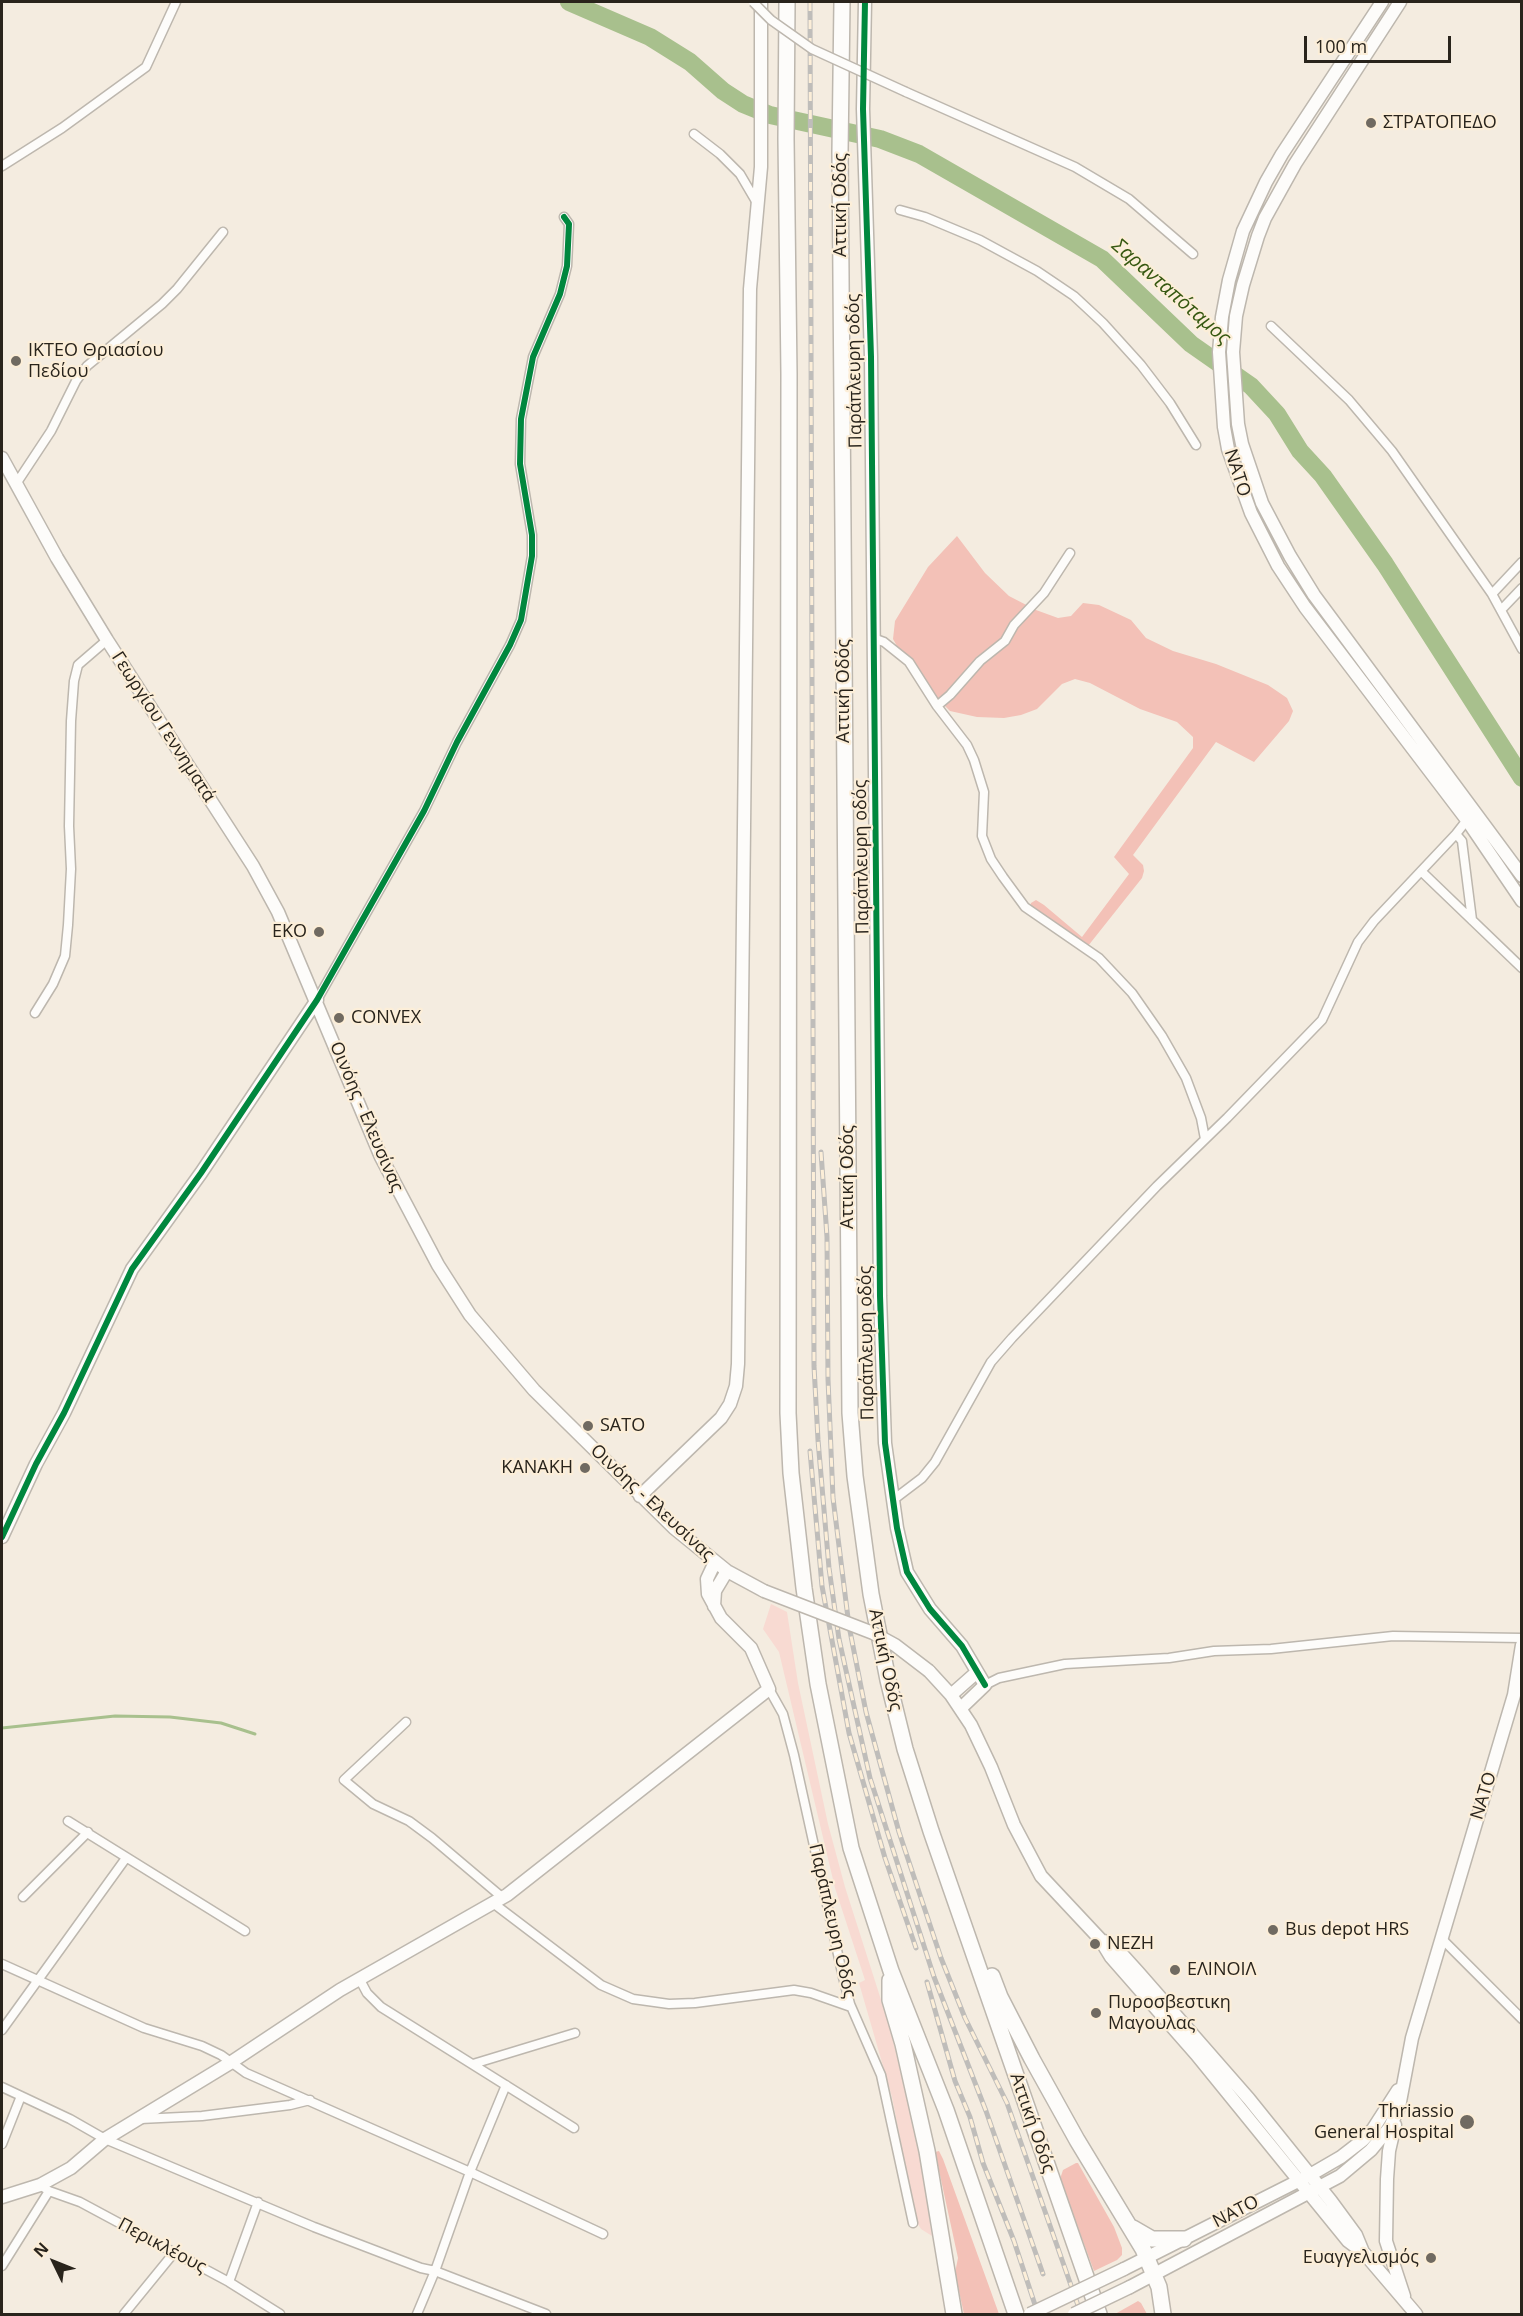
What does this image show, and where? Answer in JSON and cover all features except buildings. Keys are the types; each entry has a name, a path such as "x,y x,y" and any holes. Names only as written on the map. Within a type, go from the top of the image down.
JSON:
{"highway":[{"path":"787,2 788,1413 791,1473 818,1684 851,1848 891,1971 946,2110 1016,2314"},
{"name":"Αττική Οδός","path":"842,2 840,152 850,1413 855,1476 871,1594 888,1680 905,1749 948,1881 1099,2314"},
{"path":"948,1881 977,1940 1000,1997 1032,2059 1081,2148 1147,2257 1160,2287 1163,2314"},
{"path":"891,1971 890,2000 903,2044 927,2151 954,2314"},
{"path":"1127,2222 1137,2232 1152,2239 1184,2239"}],"main road":[{"path":"640,1496 721,1418 730,1404 736,1386 738,1364 750,289 761,167 761,2"},
{"name":"Παράπλευρη οδός","path":"865,2 863,110 872,357 880,1307 885,1443 902,1559 907,1572 930,1609 962,1646 985,1685"},
{"name":"ΝΑΤΟ","path":"1382,2 1282,154 1251,211 1237,250 1222,316 1219,352 1224,427 1228,449 1251,513 1278,566 1305,607 1467,820 1521,901"},
{"name":"ΝΑΤΟ","path":"1400,2 1323,119 1265,218 1252,255 1236,316 1233,352 1238,424 1242,444 1262,503 1275,530 1308,585 1521,876"},
{"name":"Γεωργίου Γεννηματά","path":"2,458 107,640 253,866 278,912 317,1000"},
{"path":"2,1537 135,1263 168,1221 317,1000"},
{"name":"Οινόης - Ελευσίνας","path":"317,1000 381,1157 438,1265 470,1315 534,1390 640,1496 715,1562 764,1591 895,1645 929,1671 961,1708 991,1767 1018,1833 1041,1876 1054,1893 1100,1939 1119,1951 1151,1987 1249,2099 1305,2177"},
{"path":"2,2197 45,2188 105,2139 136,2118 230,2063 359,1978 498,1900 769,1689 751,1648 714,1607 706,1587 715,1562"},
{"path":"714,1607 715,1591 728,1571"},
{"name":"ΝΑΤΟ","path":"1514,1695 1521,1645"},
{"path":"951,1695 977,1672"},
{"name":"ΝΑΤΟ","path":"1074,2314 1130,2287 1340,2176 1371,2150 1390,2127 1399,2107 1412,2038 1441,1938 1521,1678"},
{"path":"961,1708 985,1685"},
{"name":"Οινόης - Ελευσίνας","path":"1100,1939 1111,1957 1282,2158 1305,2177"},
{"name":"ΝΑΤΟ","path":"1030,2314 1184,2239 1341,2157 1363,2140 1381,2118 1397,2093 1406,2069"},
{"path":"1399,2107 1389,2151 1385,2203 1386,2241 1412,2310"},
{"path":"1272,2194 1284,2177 1282,2158"},
{"path":"1305,2177 1356,2235 1364,2253 1412,2310"}],"street":[{"path":"2,166 62,128 146,67 176,2"},
{"path":"753,2 771,20 812,49 1084,172 1129,199 1194,254"},
{"path":"694,134 720,154 740,174 757,204"},
{"path":"900,210 925,217 980,240 1037,271 1074,296 1104,323 1141,365 1170,403 1196,445"},
{"path":"317,1000 424,812 457,742 510,645 521,620 532,556 532,535 520,464 521,419 533,357 560,294 567,266 569,224 564,217"},
{"path":"16,484 51,432 76,381 87,366 162,304 177,289 223,231"},
{"path":"1271,326 1349,400 1392,451 1492,594 1521,649"},
{"path":"937,706 980,661 1005,641 1014,625 1044,593 1070,553"},
{"path":"1492,594 1521,562"},
{"path":"1501,610 1521,588"},
{"path":"873,638 884,642 909,662 937,706 967,745 984,792 982,836 991,858 1003,877 1025,907 1099,958 1132,993 1177,1060 1195,1102 1205,1139"},
{"path":"35,1013 65,956 71,869 69,826 74,681 78,665 107,640"},
{"path":"893,1500 922,1478 935,1462 991,1362 1156,1186 1322,1020 1358,942 1374,921 1467,820"},
{"path":"1455,834 1462,841 1472,920"},
{"path":"1421,871 1521,968"},
{"path":"985,1685 999,1678 1065,1664 1086,1662 1169,1658 1214,1651 1271,1649 1393,1636 1521,1638"},
{"name":"Παράπλευρη Οδός","path":"769,1689 783,1714 795,1755 843,1977 851,2007 881,2075 913,2223"},
{"path":"406,1722 344,1780 373,1803 409,1821 432,1838 498,1900 601,1985 633,1999 669,2004 695,2003 794,1990 812,1993 851,2007"},
{"path":"68,1821 245,1930"},
{"path":"23,1897 88,1832"},
{"path":"2,2030 126,1858"},
{"path":"1441,1938 1521,2019"},
{"path":"2,1964 144,2028 202,2046 221,2055 246,2073 470,2172 603,2234"},
{"path":"359,1978 367,1993 381,2007 574,2128"},
{"path":"473,2064 575,2033"},
{"path":"417,2314 435,2271 470,2172 506,2085"},
{"path":"2,2087 70,2119 105,2139 314,2227 546,2314"},
{"path":"2,2144 21,2096"},
{"path":"136,2118 202,2116 290,2105 310,2100"},
{"path":"2,2266 45,2188"},
{"name":"Περικλέους","path":"45,2188 80,2202 173,2254 229,2282 280,2314"},
{"path":"229,2282 258,2202"},
{"path":"124,2314 173,2254"}],"shaded area":[{"path":"957,536 985,573 1009,596 1058,618 1071,616 1083,603 1099,605 1131,620 1146,638 1173,651 1216,664 1268,685 1287,698 1293,711 1289,721 1254,762 1216,742 1133,855 1143,865 1142,878 1088,946 1030,907 1031,903 1036,900 1044,905 1082,937 1129,874 1114,857 1193,748 1193,737 1177,722 1140,709 1090,683 1075,679 1062,684 1037,709 1021,715 1004,718 977,717 950,711 937,698 915,665 898,648 893,639 895,621 928,567"},
{"path":"771,1604 787,1612 798,1683 828,1824 845,1887 890,2028 922,2167 932,2236 921,2229 916,2221 892,2097 859,1983 865,1980 835,1888 779,1652 763,1629"},
{"path":"939,2151 999,2314 964,2314 955,2273 958,2258 935,2152"},
{"path":"1076,2163 1114,2227 1122,2248 1122,2255 1117,2260 1094,2271 1060,2179 1063,2170"},
{"path":"1138,2301 1147,2314 1115,2314"}],"waterway":[{"name":"Σαρανταπόταμος","path":"569,2 650,37 690,62 723,91 743,104 770,115 880,139 919,154 1102,259 1191,344 1251,386 1277,414 1300,451 1323,476 1385,564 1522,778"},
{"path":"2,1728 115,1716 170,1717 221,1723 255,1734"}],"railway":[{"path":"810,2 814,1366 829,1568 839,1639 870,1778 934,1977 986,2111 1043,2274"},
{"path":"821,1152 827,1237 828,1379 833,1498 849,1626 866,1712 899,1832 941,1958 965,2018 1007,2103 1081,2314"},
{"path":"810,1451 822,1586 849,1733 885,1858 916,1948"},
{"path":"927,1982 955,2081 970,2117 983,2163 1014,2241 1038,2314"}],"cycle path":[{"path":"865,2 863,109 871,357 880,1296 885,1443 897,1528 907,1572 930,1609 962,1646 985,1685"},
{"path":"2,1537 132,1269 201,1173 317,1000 424,811 457,742 510,645 521,620 532,556 532,535 520,464 521,419 533,357 560,294 567,266 569,224 564,217"}],"place":[{"name":"ΣΤΡΑΤΟΠΕΔΟ","path":"1371,123"},
{"name":"ΙΚΤΕΟ Θριασίου Πεδίου","path":"16,361"},
{"name":"EKO","path":"319,932"},
{"name":"CONVEX","path":"339,1018"},
{"name":"SATO","path":"588,1426"},
{"name":"ΚΑΝΑΚΗ","path":"585,1468"},
{"name":"Bus depot HRS","path":"1273,1930"},
{"name":"ΝΕΖΗ","path":"1095,1944"},
{"name":"ΕΛΙΝΟΙΛ","path":"1175,1970"},
{"name":"Πυροσβεστικη Μαγουλας","path":"1096,2013"},
{"name":"Thriassio General Hospital","path":"1467,2122"},
{"name":"Ευαγγελισμός","path":"1431,2258"}]}
